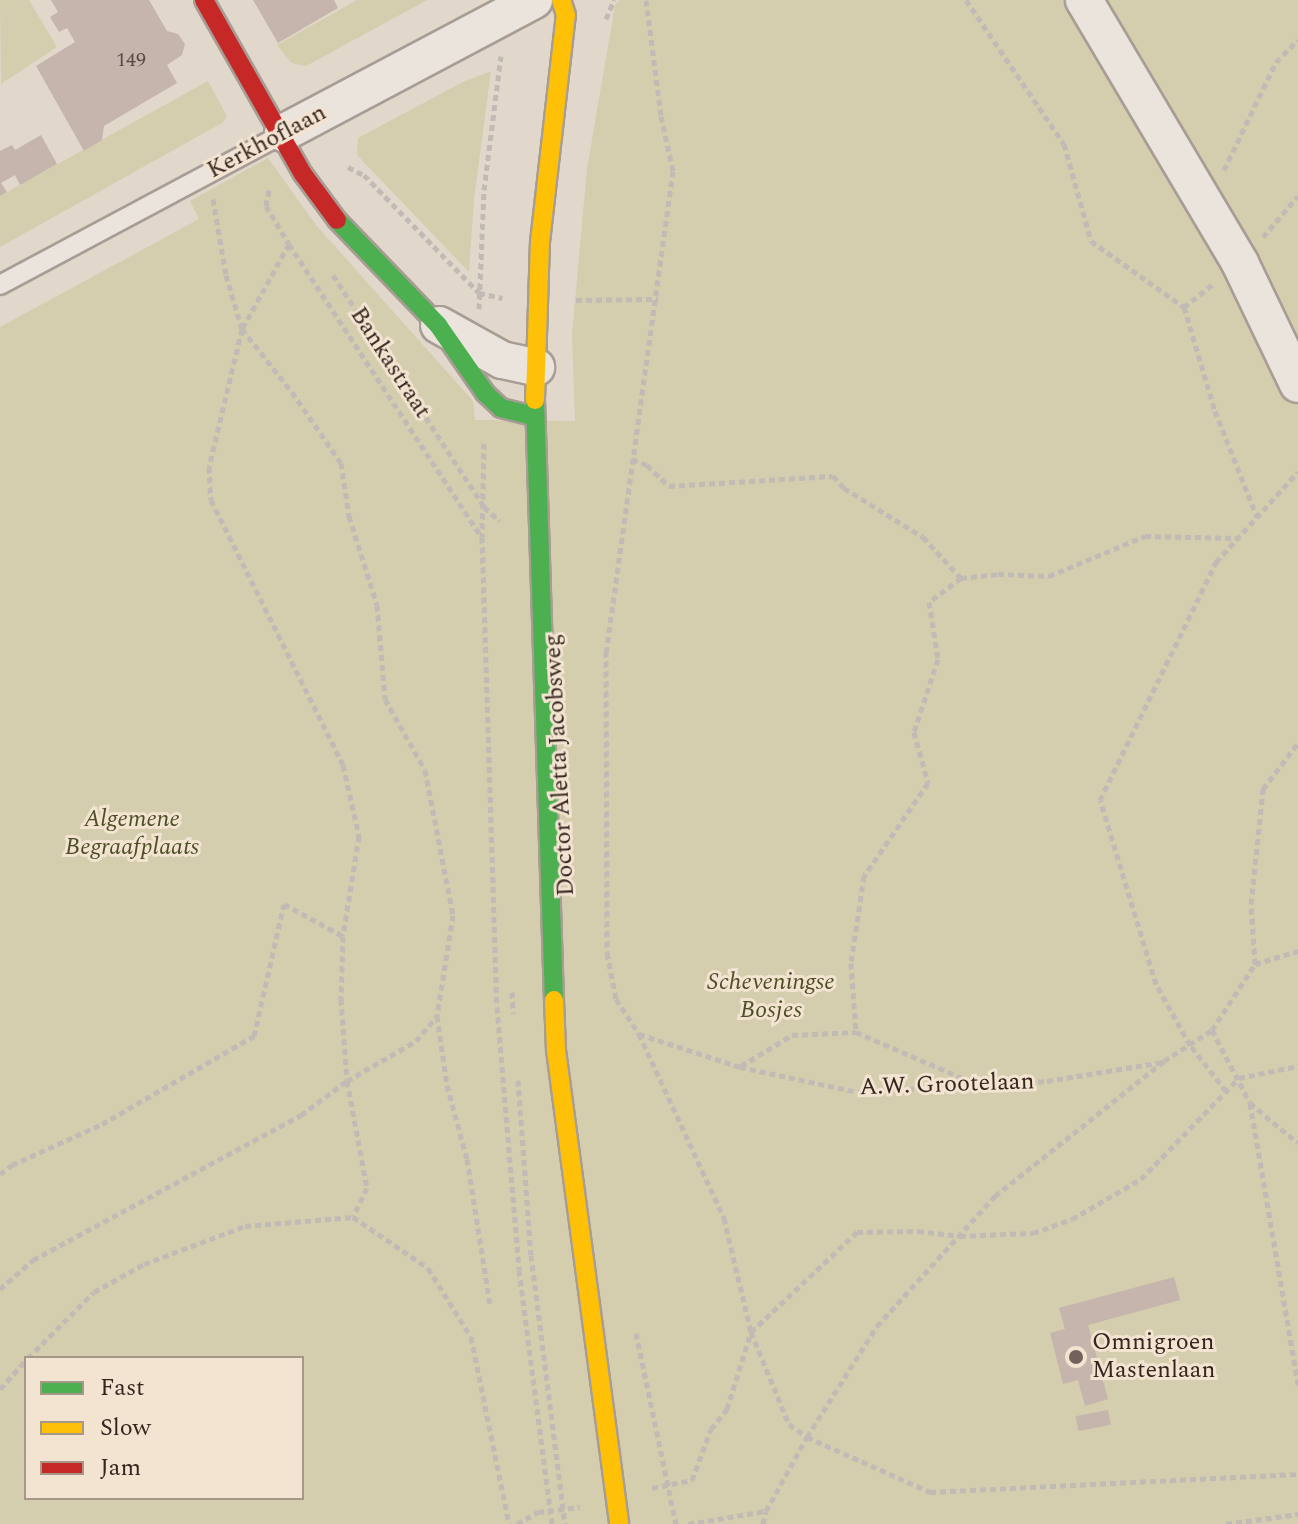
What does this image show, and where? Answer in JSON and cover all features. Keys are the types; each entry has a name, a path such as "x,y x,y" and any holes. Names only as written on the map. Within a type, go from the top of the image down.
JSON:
{"street":[{"name":"Bankastraat","path":"204,0 283,133 303,174 337,220 438,325 485,393 501,408 534,416"},
{"name":"Doctor Aletta Jacobsweg","path":"561,0 566,15 540,242 534,416 556,1050 619,1524"},
{"path":"1084,0 1240,263 1298,384"},
{"name":"Kerkhoflaan","path":"283,133 521,7"},
{"name":"Bankastraat","path":"438,325 502,360 536,367"}],"lane":[{"name":"Kerkhoflaan","path":"0,285 283,133"}],"path":[{"path":"604,28 614,0"},
{"path":"646,0 661,116 673,171 658,299 606,651 607,953 616,999 639,1034 724,1218 751,1332 789,1424 807,1437 930,1492 1298,1474"},
{"path":"966,0 1064,144 1091,241 1184,307 1215,411 1257,517"},
{"path":"482,350 479,293 484,190 521,7"},
{"path":"1205,208 1276,62 1298,40"},
{"path":"341,163 364,175 479,293 500,298 658,299"},
{"path":"271,184 266,206 482,537"},
{"path":"1184,307 1240,263 1298,196"},
{"path":"216,204 226,275 242,329 292,392 341,463 349,516 377,605 385,699 425,770 453,915 437,1016 447,1085 467,1159 490,1304"},
{"path":"289,244 242,329 209,467 211,500 343,765 359,836 343,936 341,999 347,1081 367,1188 353,1217"},
{"name":"Bankastraat","path":"329,269 484,507"},
{"path":"485,393 482,537 497,1007 519,1270 552,1524"},
{"path":"632,459 647,465 669,486 833,476 844,488 923,537 961,578"},
{"path":"1226,1091 1190,1045 1156,984 1100,800 1216,562 1298,472"},
{"path":"484,507 504,523 538,525"},
{"path":"856,1032 851,963 864,876 928,783 914,732 938,659 929,602 961,578 998,574 1049,576 1145,536 1238,538"},
{"path":"763,1524 766,1511 807,1437 877,1326 995,1196 1164,1061 1212,1030 1255,964 1251,904 1263,789 1298,743"},
{"path":"0,1174 12,1165 102,1124 254,1036 284,904 343,936"},
{"path":"1255,964 1298,951"},
{"path":"0,1289 33,1260 301,1115 347,1081 416,1041 437,1016"},
{"path":"1212,1030 1250,1103 1298,1385"},
{"path":"740,1067 792,1035 856,1032 974,1083"},
{"name":"A.W. Grootelaan","path":"639,1034 740,1067 858,1092 1047,1081 1164,1061"},
{"path":"517,1524 538,1512 616,1501 669,1482 692,1480 711,1429 727,1409 751,1332 857,1232 918,1231 960,1236 1033,1233 1072,1219 1141,1179 1239,1078 1298,1066"},
{"path":"1250,1103 1298,1143"},
{"path":"30,1356 94,1292 144,1264 245,1226 353,1217 428,1268 471,1337 509,1524"},
{"path":"635,1331 676,1524"},
{"path":"0,1389 24,1362"},
{"path":"688,1524 766,1511"},
{"path":"1226,1524 1298,1514"}],"green space":[{"path":"0,0 29,0 57,47 1,84"},
{"path":"357,0 427,0 306,66 291,63 277,45"},
{"name":"Scheveningse Bosjes","path":"620,0 1298,0 1298,1524 0,1524 0,327 199,219 190,201 268,158 316,225 473,401 475,420 575,421 572,334 587,169 615,5"},
{"path":"491,71 474,199 469,272 357,155 358,138 463,82"},
{"path":"208,81 227,116 222,123 0,247 0,196"}],"building":[{"path":"51,0 149,0 167,31 178,34 185,44 182,55 167,65 177,83 104,126 102,140 84,151 36,66 75,42 67,28 59,32 50,17 58,12"},
{"path":"253,0 334,0 338,8 278,43"},
{"path":"41,135 57,164 20,185 15,175 1,183 7,192 0,196 0,151 12,145 15,150"},
{"name":"Omnigroen Mastenlaan","path":"1174,1277 1180,1300 1088,1325 1108,1399 1085,1406 1078,1380 1063,1384 1050,1333 1065,1329 1059,1308"},
{"path":"1108,1410 1111,1425 1078,1431 1076,1416"}],"traffic: fast":[{"path":"337,220 438,325 485,393 501,408 534,416"},
{"path":"535,400 554,1000"}],"traffic: slow":[{"path":"535,400 540,242 566,15 561,0"},
{"path":"554,1000 556,1050 619,1524"}],"traffic: jam":[{"path":"204,0 303,174 337,220"}],"place":[{"name":"Omnigroen Mastenlaan","path":"1076,1357"}],"park label":[{"name":"Algemene Begraafplaats","path":"132,834"}]}
